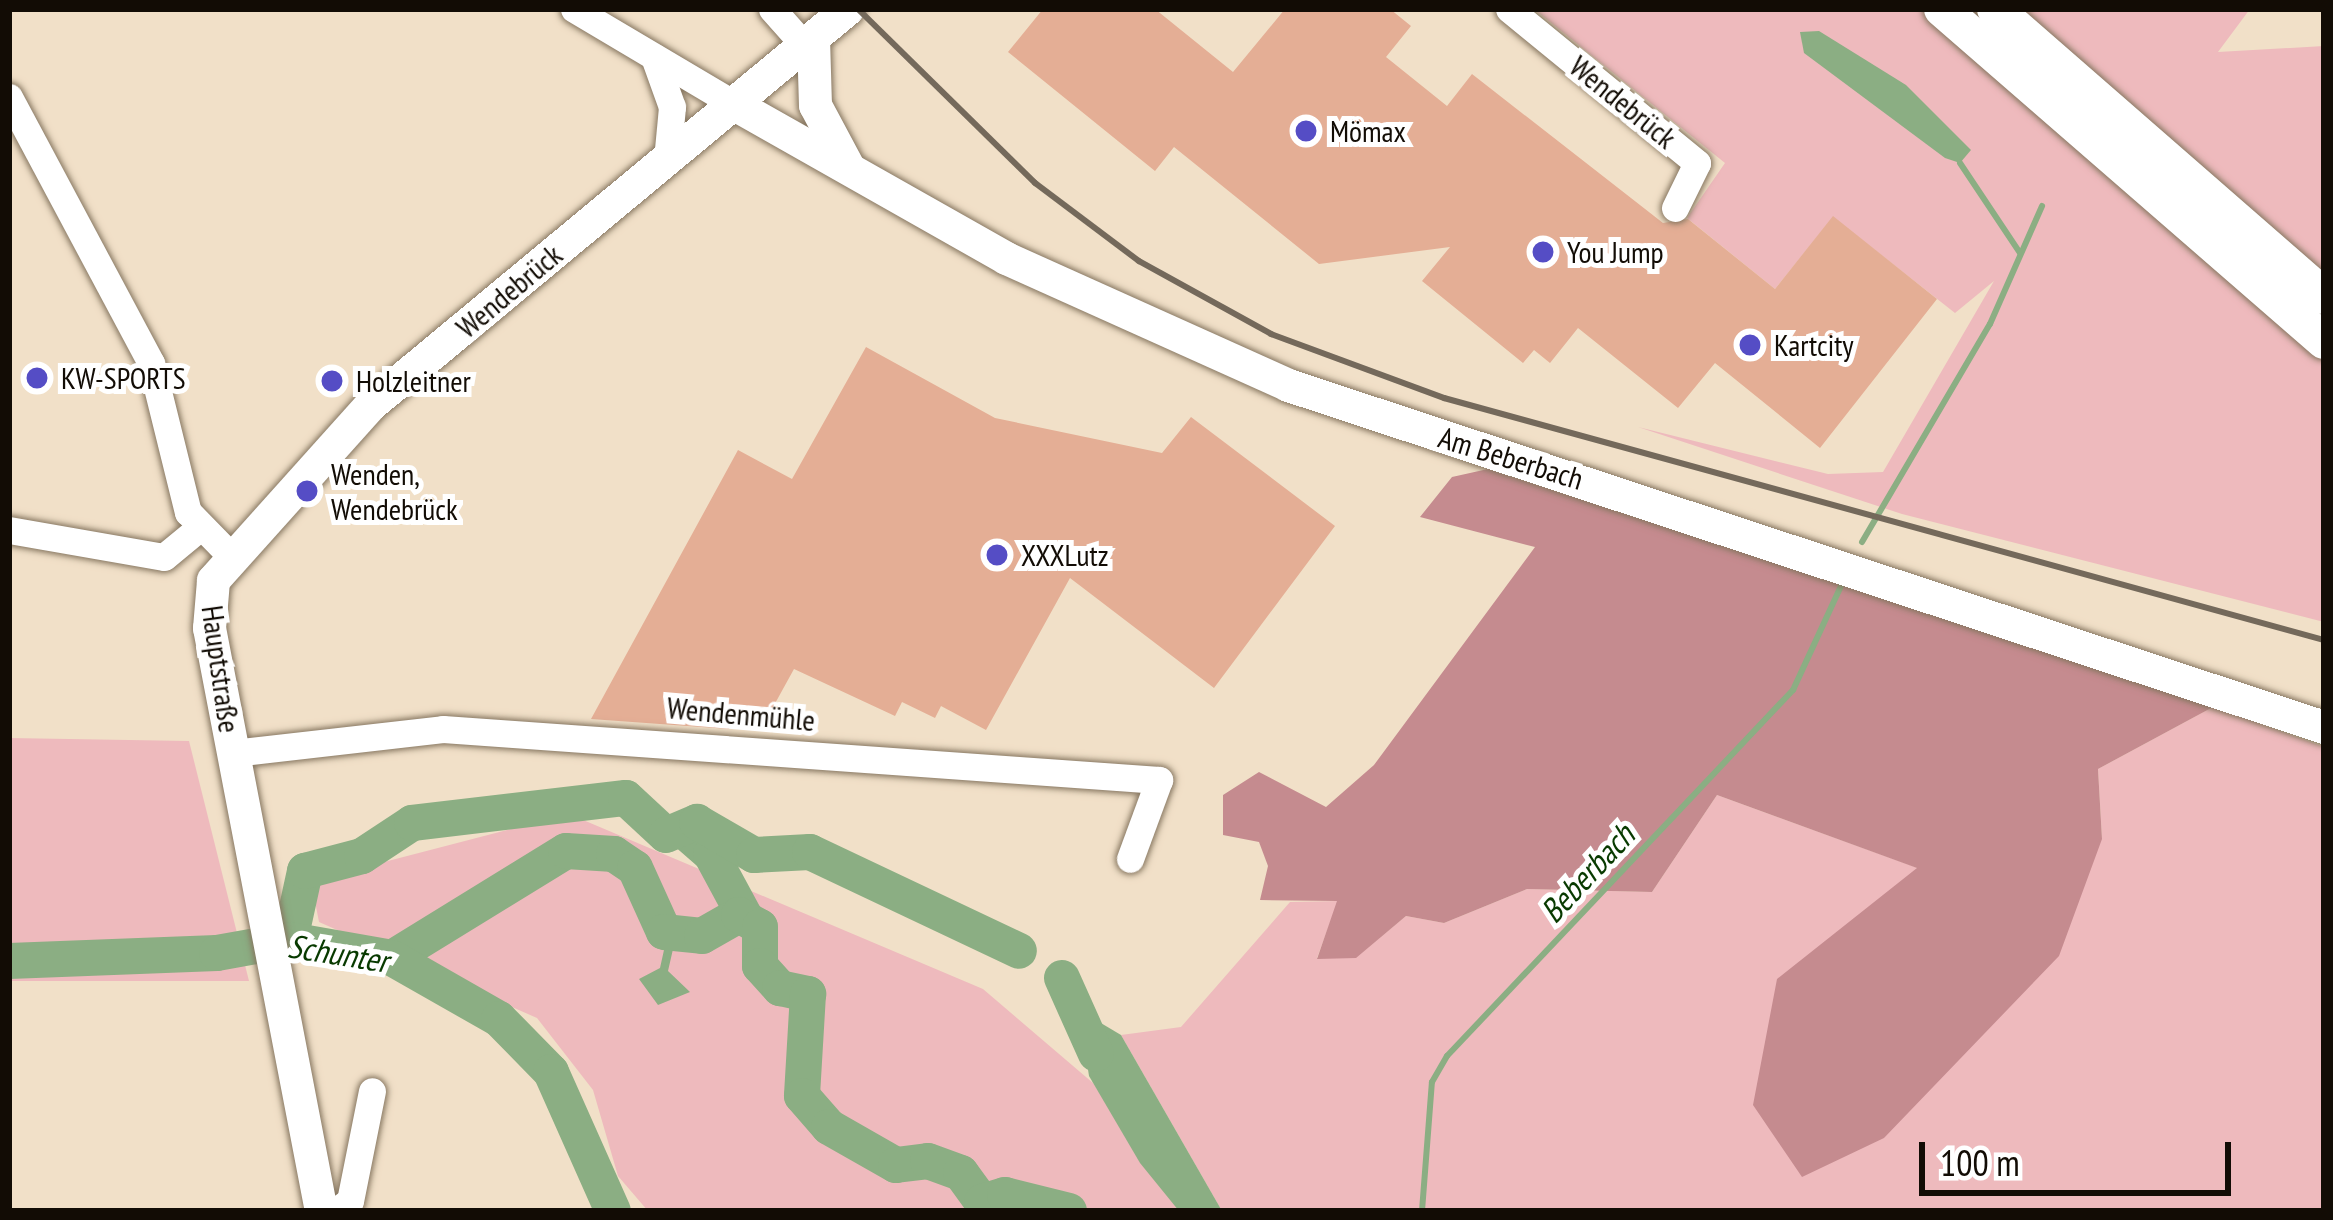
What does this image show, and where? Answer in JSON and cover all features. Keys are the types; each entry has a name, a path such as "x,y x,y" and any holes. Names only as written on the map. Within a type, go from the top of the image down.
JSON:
{"highway":[{"path":"1930,9 1997,56"},
{"path":"1942,9 2324,341"},
{"path":"1995,9 2324,296"}],"main road":[{"name":"Wendebrück","path":"229,553 371,404 848,9"},
{"path":"808,42 815,105 856,175"},
{"name":"Am Beberbach","path":"734,104 1079,296 1288,386 2324,727"},
{"name":"Hauptstraße","path":"229,553 207,612 322,1211"}],"street":[{"path":"574,9 734,104"},
{"path":"772,9 808,42"},
{"name":"Wendebrück","path":"1509,9 1697,163 1675,208"},
{"path":"654,57 672,107 667,160"},
{"path":"11,104 151,363 199,528 229,553"},
{"path":"9,530 164,557 199,528"},
{"name":"Wendenmühle","path":"233,753 443,729 1159,780 1130,859"},
{"path":"336,1211 350,1201 372,1091"}],"shaded area":[{"path":"1534,9 2250,9 2218,52 2324,46 2324,622 1902,514 1638,427 1828,474 1883,472 1994,281 1955,313 1833,217 1775,289 1687,218 1725,163"},
{"path":"1819,31 1906,85 1971,150 1960,163 1945,158 1804,53 1800,32"},
{"path":"1488,469 2213,707 2098,769 2102,839 2059,956 1884,1138 1802,1177 1753,1105 1777,979 1917,868 1717,795 1652,892 1527,889 1444,923 1406,916 1356,958 1317,959 1337,901 1260,900 1268,866 1259,842 1223,835 1223,795 1259,772 1326,807 1374,765 1535,547 1420,517 1452,477"},
{"path":"2213,707 2324,747 2324,1211 1222,1211 1121,1035 1181,1027 1290,902 1338,901 1317,958 1355,958 1406,916 1444,923 1527,889 1652,892 1717,795 1918,868 2102,839 2098,769"},
{"path":"9,738 189,741 249,981 9,981"},
{"path":"569,814 983,989 1093,1083 1179,1211 648,1211 618,1176 593,1090 537,1018 319,922 311,881"},
{"path":"668,932 676,936 668,971 690,992 658,1005 639,979 660,968"},
{"path":"1079,1010 1121,1035 1222,1211 1179,1211 1140,1163 1089,1076"}],"building":[{"path":"1043,9 1155,9 1233,72 1285,9 1390,9 1411,26 1386,57 1447,106 1472,74 1663,223 1688,219 1775,289 1833,216 1937,299 1820,448 1715,363 1678,408 1578,328 1550,363 1534,350 1523,363 1422,281 1450,247 1319,264 1174,147 1155,171 1008,52"},
{"name":"XXXLutz","path":"866,347 995,418 1162,453 1191,417 1335,526 1214,688 1070,578 986,730 941,706 935,718 902,702 895,716 794,669 767,718 743,705 729,729 591,719 738,450 792,479"}],"waterway":[{"path":"1960,163 2020,253"},
{"name":"Beberbach","path":"1862,542 1990,324 2042,206"},
{"name":"Beberbach","path":"1422,1211 1432,1082 1447,1056 1793,690 1841,586"},
{"path":"290,940 305,871 362,856 412,823 626,798 666,835 697,822 754,855 810,852 1019,951"},
{"path":"682,829 711,854 745,917"},
{"path":"392,958 566,851 614,854 635,868 664,932 702,936 739,915 760,927 760,966 780,988 808,994 802,1096 829,1127 896,1165 928,1161 961,1173 982,1202 1005,1195 1069,1211"},
{"name":"Schunter","path":"9,961 217,953 290,940 392,958 499,1019 551,1072 613,1211"},
{"path":"1062,978 1096,1054"}],"railway":[{"path":"858,9 1035,183 1139,261 1271,334 1444,398 2324,640"}],"place":[{"name":"Mömax","path":"1306,131"},
{"name":"You Jump","path":"1543,252"},
{"name":"Kartcity","path":"1750,345"},
{"name":"KW-SPORTS","path":"37,378"},
{"name":"Holzleitner","path":"332,381"},
{"name":"Wenden, Wendebrück","path":"307,491"},
{"name":"XXXLutz","path":"997,555"}]}
